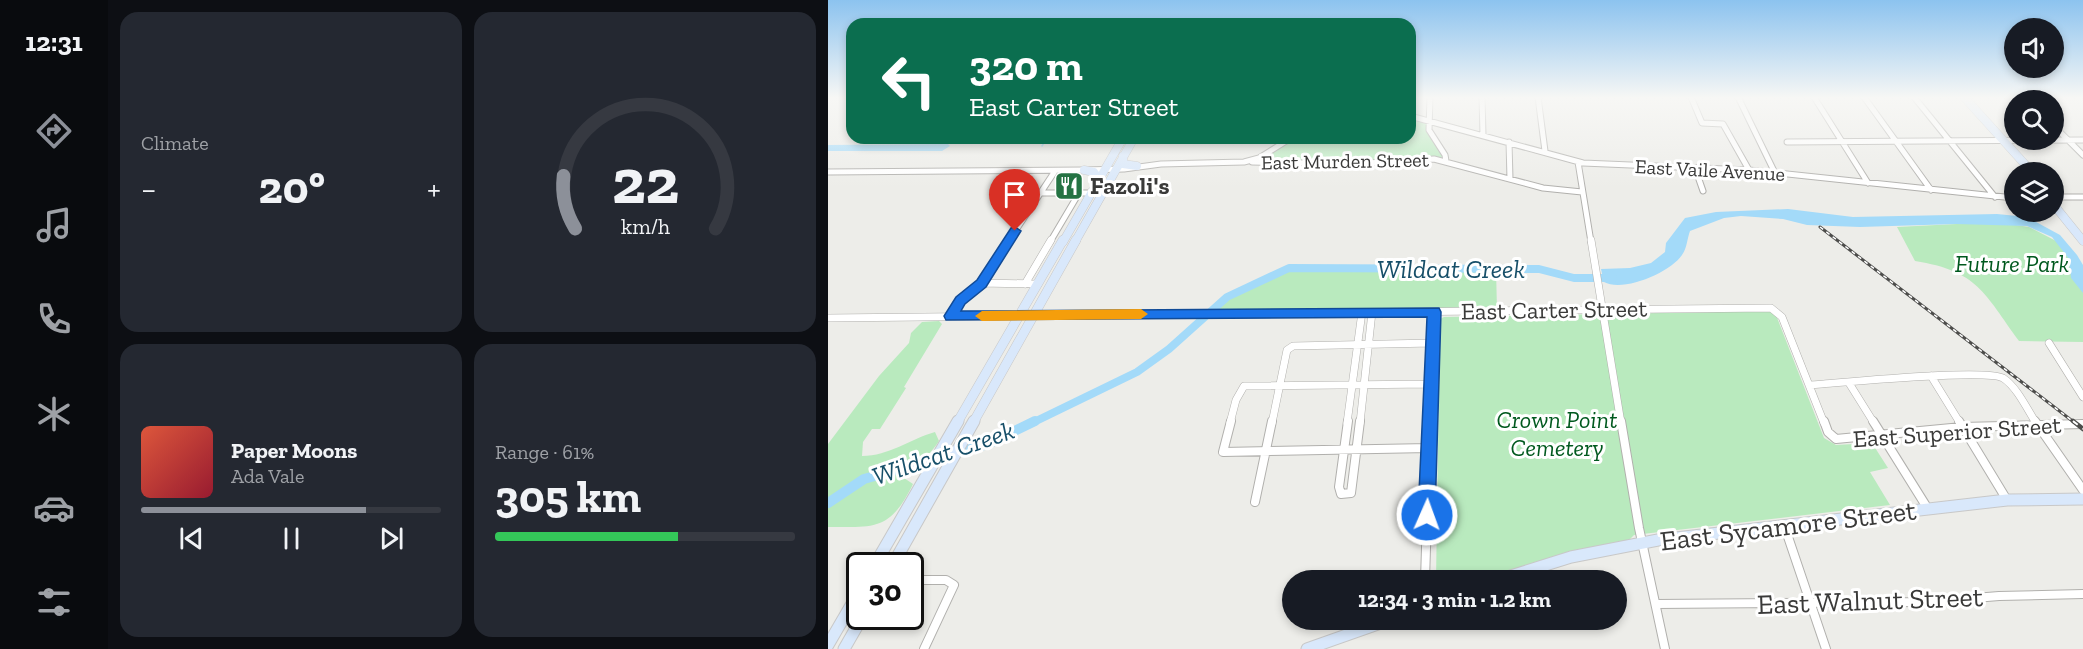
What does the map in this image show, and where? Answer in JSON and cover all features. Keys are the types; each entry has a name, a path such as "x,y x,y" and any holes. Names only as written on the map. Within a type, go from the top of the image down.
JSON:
{"main road":[{"path":"1991,127 2023,162"},
{"path":"882,552 1120,144"},
{"path":"900,552 1130,144"},
{"path":"1123,156 1123,164 1137,166"},
{"path":"1084,170 1094,172 1099,179"},
{"path":"2064,211 2083,234"},
{"path":"2064,217 2083,241"},
{"name":"East Sycamore Street","path":"1530,570 1571,557 1642,543 2007,500 2083,499"},
{"path":"828,645 846,614"},
{"path":"844,649 855,630"},
{"path":"1307,649 1327,645 1364,630"}],"street":[{"path":"1429,127 1445,154 1446,161"},
{"name":"East Vaile Avenue","path":"1453,127 1578,162 1749,170 2004,197"},
{"path":"1483,127 1483,135"},
{"path":"1542,127 1545,151"},
{"path":"1725,127 1749,170"},
{"path":"1753,127 1775,173"},
{"path":"1833,127 1868,183"},
{"path":"1886,127 1931,190"},
{"path":"1939,127 1995,197"},
{"path":"2064,136 2083,156"},
{"path":"1787,142 2083,140"},
{"path":"1509,142 1510,178"},
{"path":"828,172 1116,170 1137,166 1244,162 1259,158 1281,144"},
{"name":"East Murden Street","path":"1244,162 1350,164 1417,159 1446,161 1543,188 1582,192"},
{"path":"1578,162 1601,310 1642,543 1665,649"},
{"path":"1695,168 1703,191"},
{"path":"950,316 961,301 981,283 1055,171"},
{"path":"1040,193 1091,193"},
{"path":"1025,284 1079,193"},
{"path":"2064,198 2083,197"},
{"path":"981,283 1038,284"},
{"name":"East Carter Street","path":"828,318 1775,310 1782,317 1809,385"},
{"path":"1362,312 1339,487 1341,494 1344,495 1351,493 1372,312"},
{"path":"1425,570 1434,312"},
{"path":"2049,342 2083,397"},
{"path":"1255,502 1287,350 1293,346 1432,343"},
{"path":"1809,385 1931,376 1993,375 2003,378 2083,490"},
{"path":"1931,376 2007,500"},
{"path":"1849,383 1928,508"},
{"path":"1429,448 1223,452 1236,400 1244,386 1431,384"},
{"name":"East Superior Street","path":"1809,385 1832,437 1845,439 1962,427 2083,424"},
{"path":"1784,525 1826,649"},
{"path":"924,580 946,580 954,585 924,649"},
{"name":"East Walnut Street","path":"1656,604 1926,602 1999,596 2083,594"}],"green space":[{"path":"1416,127 1429,127 1446,159 1383,163 1253,160 1281,144 1416,144"},
{"name":"Future Park","path":"1996,222 2029,227 2062,244 2083,277 2083,342 2019,341 1978,287 1953,271 1915,261 1897,227"},
{"path":"1289,268 1496,268 1497,311 1208,314 1227,297"},
{"name":"Crown Point Cemetery","path":"1771,311 1776,315 1824,438 1836,445 1872,443 1888,468 1870,472 1890,505 1634,535 1629,540 1567,553 1513,570 1436,570 1440,319 1444,317"},
{"path":"939,321 942,324 880,429 872,429 863,442 862,456 881,453 935,432 939,441 922,460 886,473 901,476 913,484 897,511 888,518 869,526 828,527 828,444 879,376 909,343 911,333 922,322"}],"water":[{"path":"948,144 950,146 942,151 828,151 828,145"},
{"path":"1788,209 1853,217 2004,215 2004,222 2036,222 2060,235 2083,265 2083,293 2071,278 2069,259 2052,237 2027,226 1956,224 1860,227 1807,225 1783,219 1741,216 1724,218 1690,231 1682,255 1668,268 1657,274 1623,285 1604,282 1601,269 1630,268 1651,263 1665,252 1666,243 1685,218 1716,212"}],"waterway":[{"name":"Wildcat Creek","path":"1032,423 1137,372 1169,349 1227,297 1289,268 1539,269 1574,278 1613,278"},
{"name":"Wildcat Creek","path":"828,503 864,479 988,444 1035,421"}],"railway":[{"path":"1820,227 2075,423"},
{"path":"2073,421 2083,429"}],"slow traffic":[{"path":"982,316 1141,314"}],"place":[{"name":"Fazoli's","path":"1069,186"}],"route":[{"path":"1015,231 981,283 961,301 950,316 1434,312 1427,515"}]}
